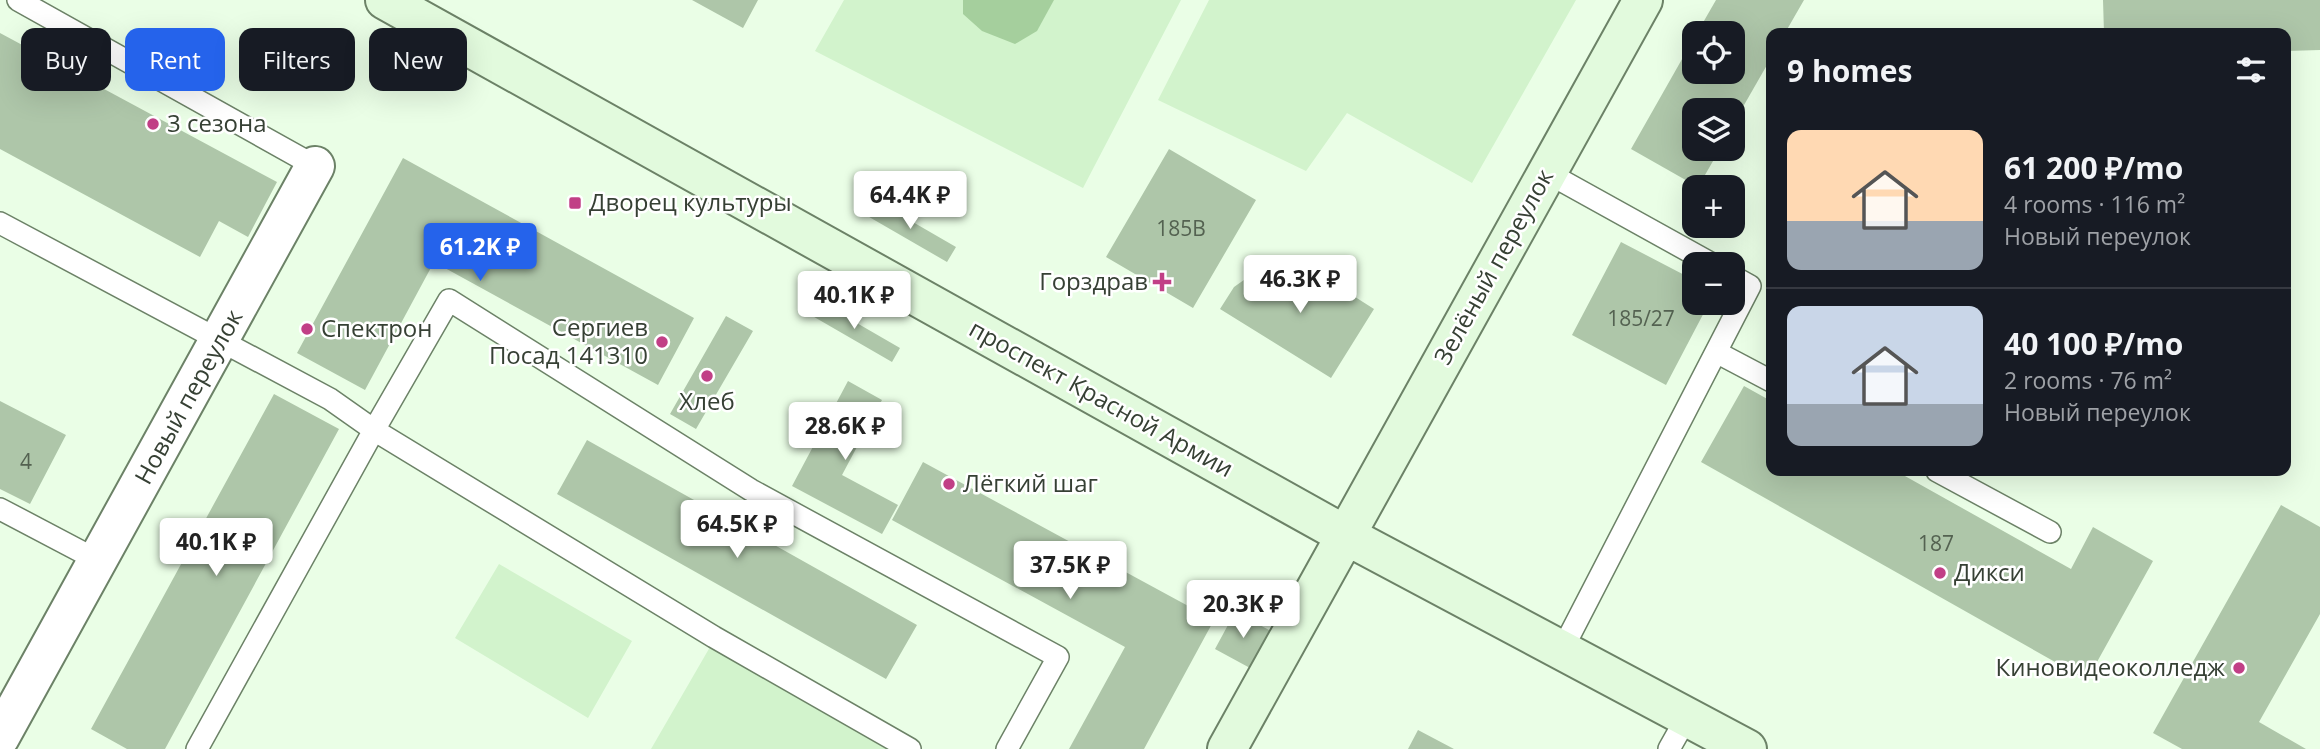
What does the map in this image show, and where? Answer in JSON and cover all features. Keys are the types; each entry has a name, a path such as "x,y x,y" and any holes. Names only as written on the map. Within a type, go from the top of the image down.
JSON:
{"main road":[{"name":"проспект Красной Армии","path":"386,0 1347,536 1562,650 1678,733 1747,749"},
{"name":"Зелёный переулок","path":"1227,749 1643,0"}],"street":[{"name":"Новый переулок","path":"0,737 222,340 315,166"}],"lane":[{"path":"18,0 315,166"},
{"path":"1546,172 1690,252"},
{"path":"0,223 330,399 373,430 714,637 909,749"},
{"path":"197,749 373,430 449,300 751,490 1058,657 1007,749"},
{"path":"1562,650 1735,315"},
{"path":"1716,352 1766,378"},
{"path":"1946,476 2050,531"},
{"path":"0,509 97,560"}],"shaded area":[{"path":"844,0 1181,0 1083,188 815,51"},
{"path":"963,0 1054,0 1037,31 1015,44 982,31 963,14"},
{"path":"1209,0 1576,0 1472,183 1347,113 1306,171 1158,100"},
{"path":"499,564 632,641 588,718 455,638"},
{"path":"710,647 888,749 651,749"}],"building":[{"path":"692,0 758,0 743,28"},
{"path":"1716,0 1804,0 1788,28 1766,28 1766,67 1745,103 1745,98 1682,98 1682,161 1713,161 1705,175 1682,175 1682,178 1631,149 1682,59 1682,84 1745,84 1745,21 1704,21"},
{"path":"2103,0 2320,0 2320,50 2291,51 2291,28 2104,28"},
{"path":"0,33 21,44 21,91 108,91 277,182 248,237 219,221 200,257 0,149"},
{"path":"1169,149 1256,200 1193,308 1106,257"},
{"path":"403,158 694,318 658,385 434,262 365,390 297,353"},
{"path":"873,199 956,247 947,262 864,214"},
{"path":"1621,242 1682,274 1682,315 1703,315 1666,385 1572,335"},
{"path":"1258,270 1319,274 1374,309 1331,378 1220,309 1234,287"},
{"path":"817,300 900,348 892,362 809,314"},
{"path":"726,316 753,331 696,429 670,414"},
{"path":"848,381 882,400 842,475 898,505 882,534 792,486"},
{"path":"1744,386 1766,398 1766,476 1905,476 2071,569 2093,527 2153,561 2087,680 1701,462"},
{"path":"274,394 339,429 165,749 127,749 91,729"},
{"path":"0,401 66,435 30,504 0,489"},
{"path":"587,440 917,625 886,679 557,494"},
{"path":"923,462 1214,620 1144,749 1069,749 1125,647 892,520"},
{"name":"Киновидеоколледж","path":"2281,505 2320,527 2320,614 2259,722 2306,749 2182,749 2153,733"},
{"path":"1235,612 1271,631 1250,668 1215,649"},
{"path":"1418,730 1454,749 1408,749"}],"place":[{"name":"3 сезона","path":"153,124"},
{"name":"Дворец культуры","path":"575,203"},
{"name":"Горздрав","path":"1162,282"},
{"name":"Спектрон","path":"307,329"},
{"name":"Сергиев Посад 141310","path":"662,342"},
{"name":"Хлеб","path":"707,376"},
{"name":"Лёгкий шаг","path":"949,484"},
{"name":"Дикси","path":"1940,573"},
{"name":"Киновидеоколледж","path":"2239,668"}]}
